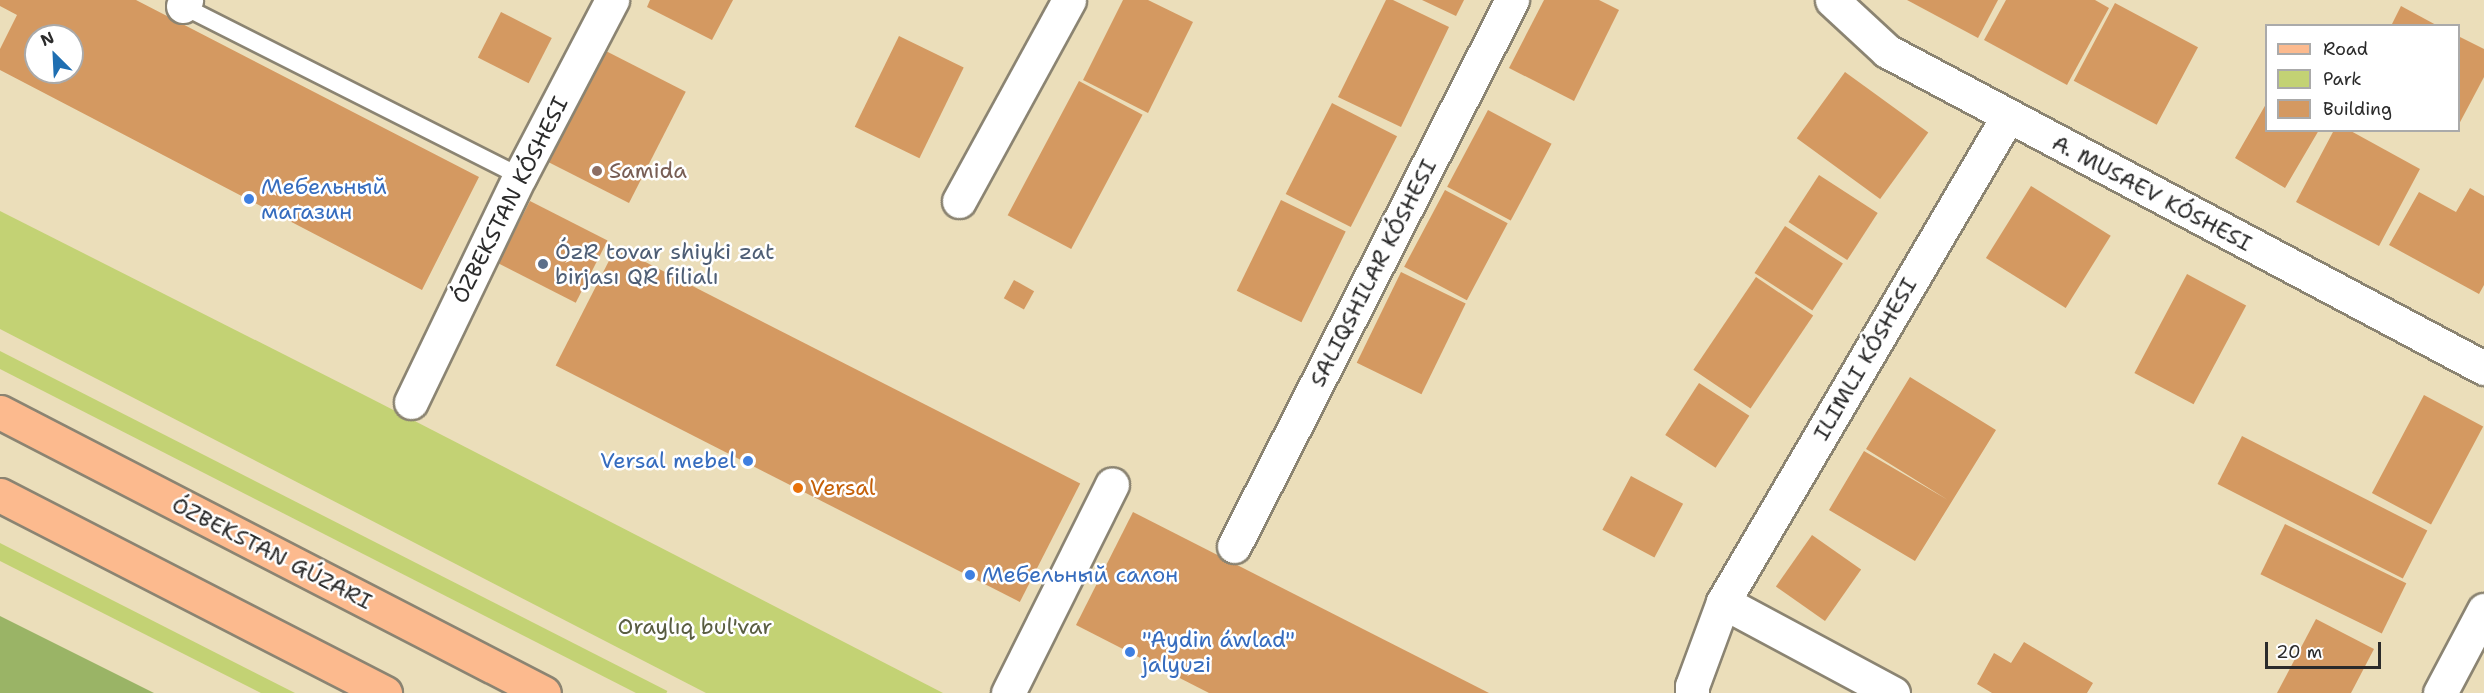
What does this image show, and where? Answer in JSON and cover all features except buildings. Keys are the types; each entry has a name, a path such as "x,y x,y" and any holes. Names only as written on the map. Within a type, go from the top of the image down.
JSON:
{"main road":[{"path":"0,412 544,693"},
{"path":"0,495 385,693"}],"street":[{"name":"ÓZBEKSTAN KÓSHESI","path":"411,402 520,176 612,0"},
{"path":"959,201 1070,0"},
{"path":"1234,546 1512,0"},
{"name":"A. MUSAEV KÓSHESI","path":"1832,0 1887,51 2484,368"},
{"name":"ILIMLI KÓSHESI","path":"1692,693 1692,686 1723,602 2008,116"},
{"path":"1008,693 1112,484"},
{"path":"1723,602 1893,693"},
{"path":"2440,693 2484,610"}],"lane":[{"path":"180,2 520,176"}],"green space":[{"name":"Oraylıq bul'var","path":"0,211 370,398 943,693 706,693 0,329"},
{"path":"0,351 667,691 666,693 636,693 0,369"},
{"path":"0,543 295,693 261,693 0,561"},
{"path":"0,616 154,693 0,693"}],"place":[{"name":"Samida","path":"597,171"},
{"name":"Мебельный магазин","path":"249,199"},
{"name":"ÓzR tovar shiyki zat birjası QR filialı","path":"543,264"},
{"name":"Versal mebel","path":"748,461"},
{"name":"Versal","path":"798,488"},
{"name":"Мебельный салон","path":"970,575"},
{"name":"\"Aydin áwlad\" jalyuzi","path":"1130,652"}]}
